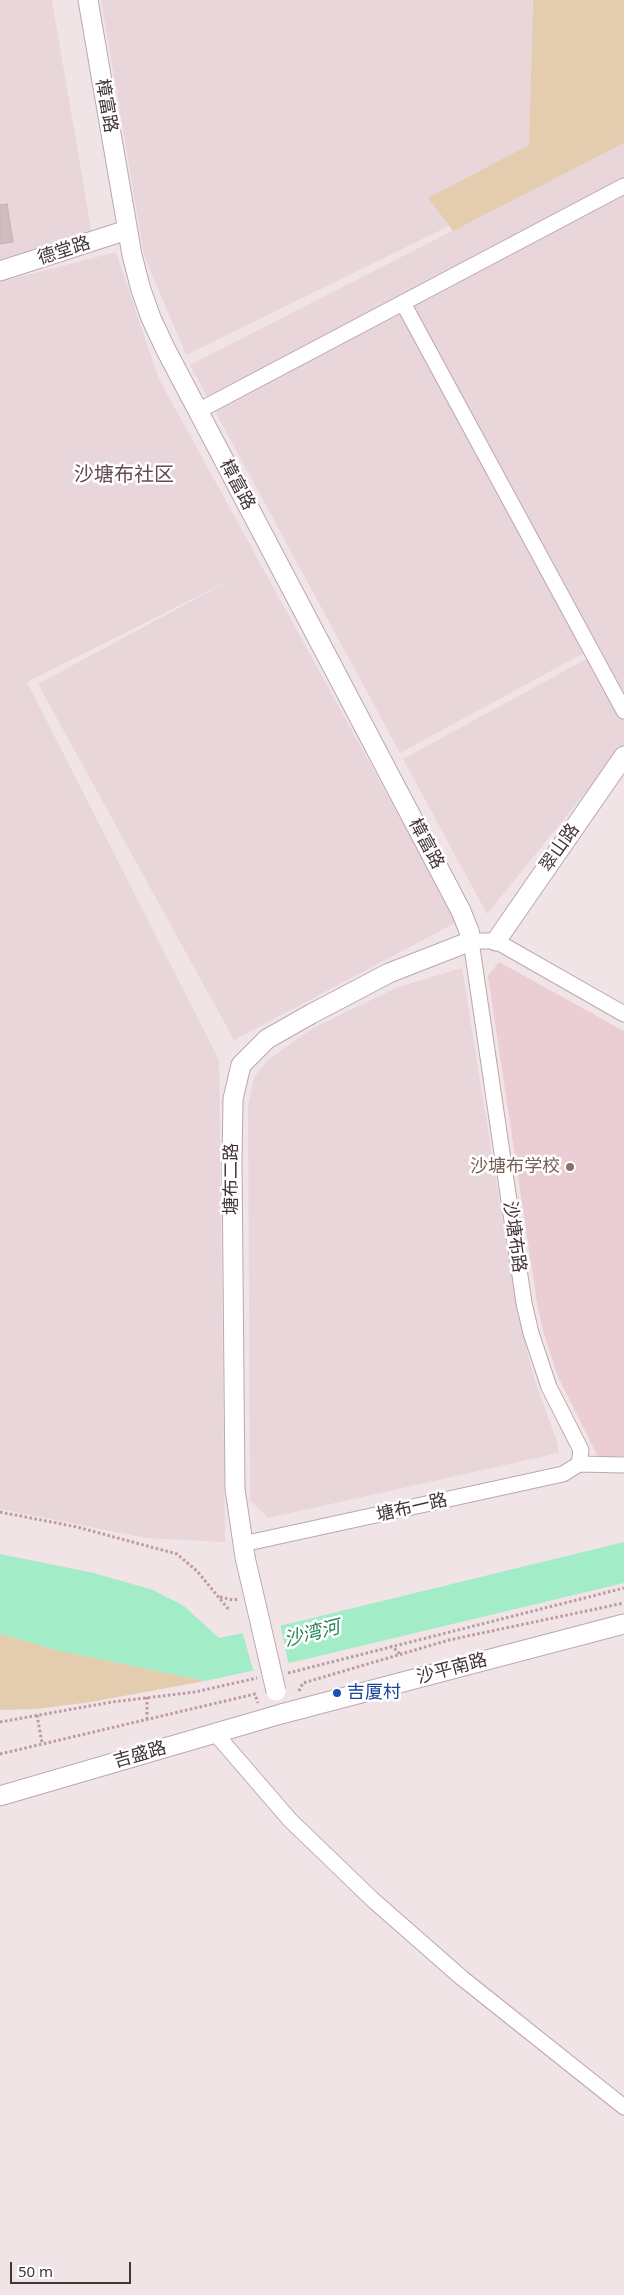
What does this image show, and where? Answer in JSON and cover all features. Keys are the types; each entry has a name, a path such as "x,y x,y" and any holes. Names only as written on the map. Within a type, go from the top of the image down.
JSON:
{"street":[{"name":"樟富路","path":"88,0 127,230 141,290 151,318 461,911 469,930 471,941"},
{"path":"198,411 624,186"},
{"name":"德堂路","path":"0,271 127,230"},
{"path":"403,303 624,711"},
{"name":"翠山路","path":"496,941 624,756"},
{"path":"471,941 496,941 624,1014"},
{"name":"沙塘布路","path":"471,941 524,1303 533,1341 549,1386 560,1412 580,1444 582,1455 579,1464"},
{"name":"塘布二路","path":"275,1696 244,1551 235,1489 232,1162 233,1099 241,1065 267,1039 311,1014 389,973 471,941"},
{"path":"579,1464 624,1465"},
{"name":"塘布一路","path":"244,1551 563,1474 579,1464"},
{"name":"沙平南路","path":"275,1696 624,1624"},
{"name":"吉盛路","path":"0,1796 215,1733 275,1696"},
{"path":"215,1733 290,1820 373,1900 462,1978 624,2107"}],"path":[{"path":"0,1512 76,1527 177,1554 197,1571 230,1611"},
{"path":"284,1673 624,1588"},
{"path":"219,1597 224,1598"},
{"path":"0,1722 147,1697 195,1692 297,1696 303,1683 399,1654 449,1640 624,1603"},
{"path":"389,1646 398,1651 399,1654"},
{"path":"0,1754 42,1743 147,1721 255,1694 258,1704 275,1696"},
{"path":"147,1697 147,1721"},
{"path":"37,1715 42,1743"}],"shaded area":[{"path":"0,0 52,0 92,235 0,265"},
{"path":"101,0 533,0 529,146 428,198 449,226 186,355 144,255"},
{"path":"533,0 624,0 624,143 453,231 428,198 529,145"},
{"path":"624,143 624,701 595,647 400,753 190,365"},
{"path":"116,252 159,379 457,922 234,1040 38,684 236,577 27,682 219,1060 225,1542 146,1538 0,1509 0,282"},
{"path":"590,657 624,719 624,745 487,914 403,759"},
{"name":"沙塘布学校","path":"499,962 624,1031 624,1456 598,1457 558,1377 543,1331 537,1303 488,976"},
{"path":"462,968 517,1310 534,1378 556,1439 559,1453 268,1518 250,1500 248,1107 254,1077 268,1060 311,1029 398,987"},
{"path":"0,1634 56,1650 205,1681 91,1702 36,1709 0,1710"}],"water":[{"name":"沙湾河","path":"624,1542 624,1583 302,1660 205,1681 56,1650 0,1634 0,1554 94,1573 153,1590 184,1606 219,1638 292,1623"}],"pier":[{"path":"280,1623 289,1666 254,1673 242,1631"}],"building":[{"path":"7,204 13,242 0,244 0,205"}],"place":[{"name":"沙塘布学校","path":"570,1167"},
{"name":"吉厦村","path":"337,1693"}],"district":[{"name":"沙塘布社区","path":"124,475"}]}
